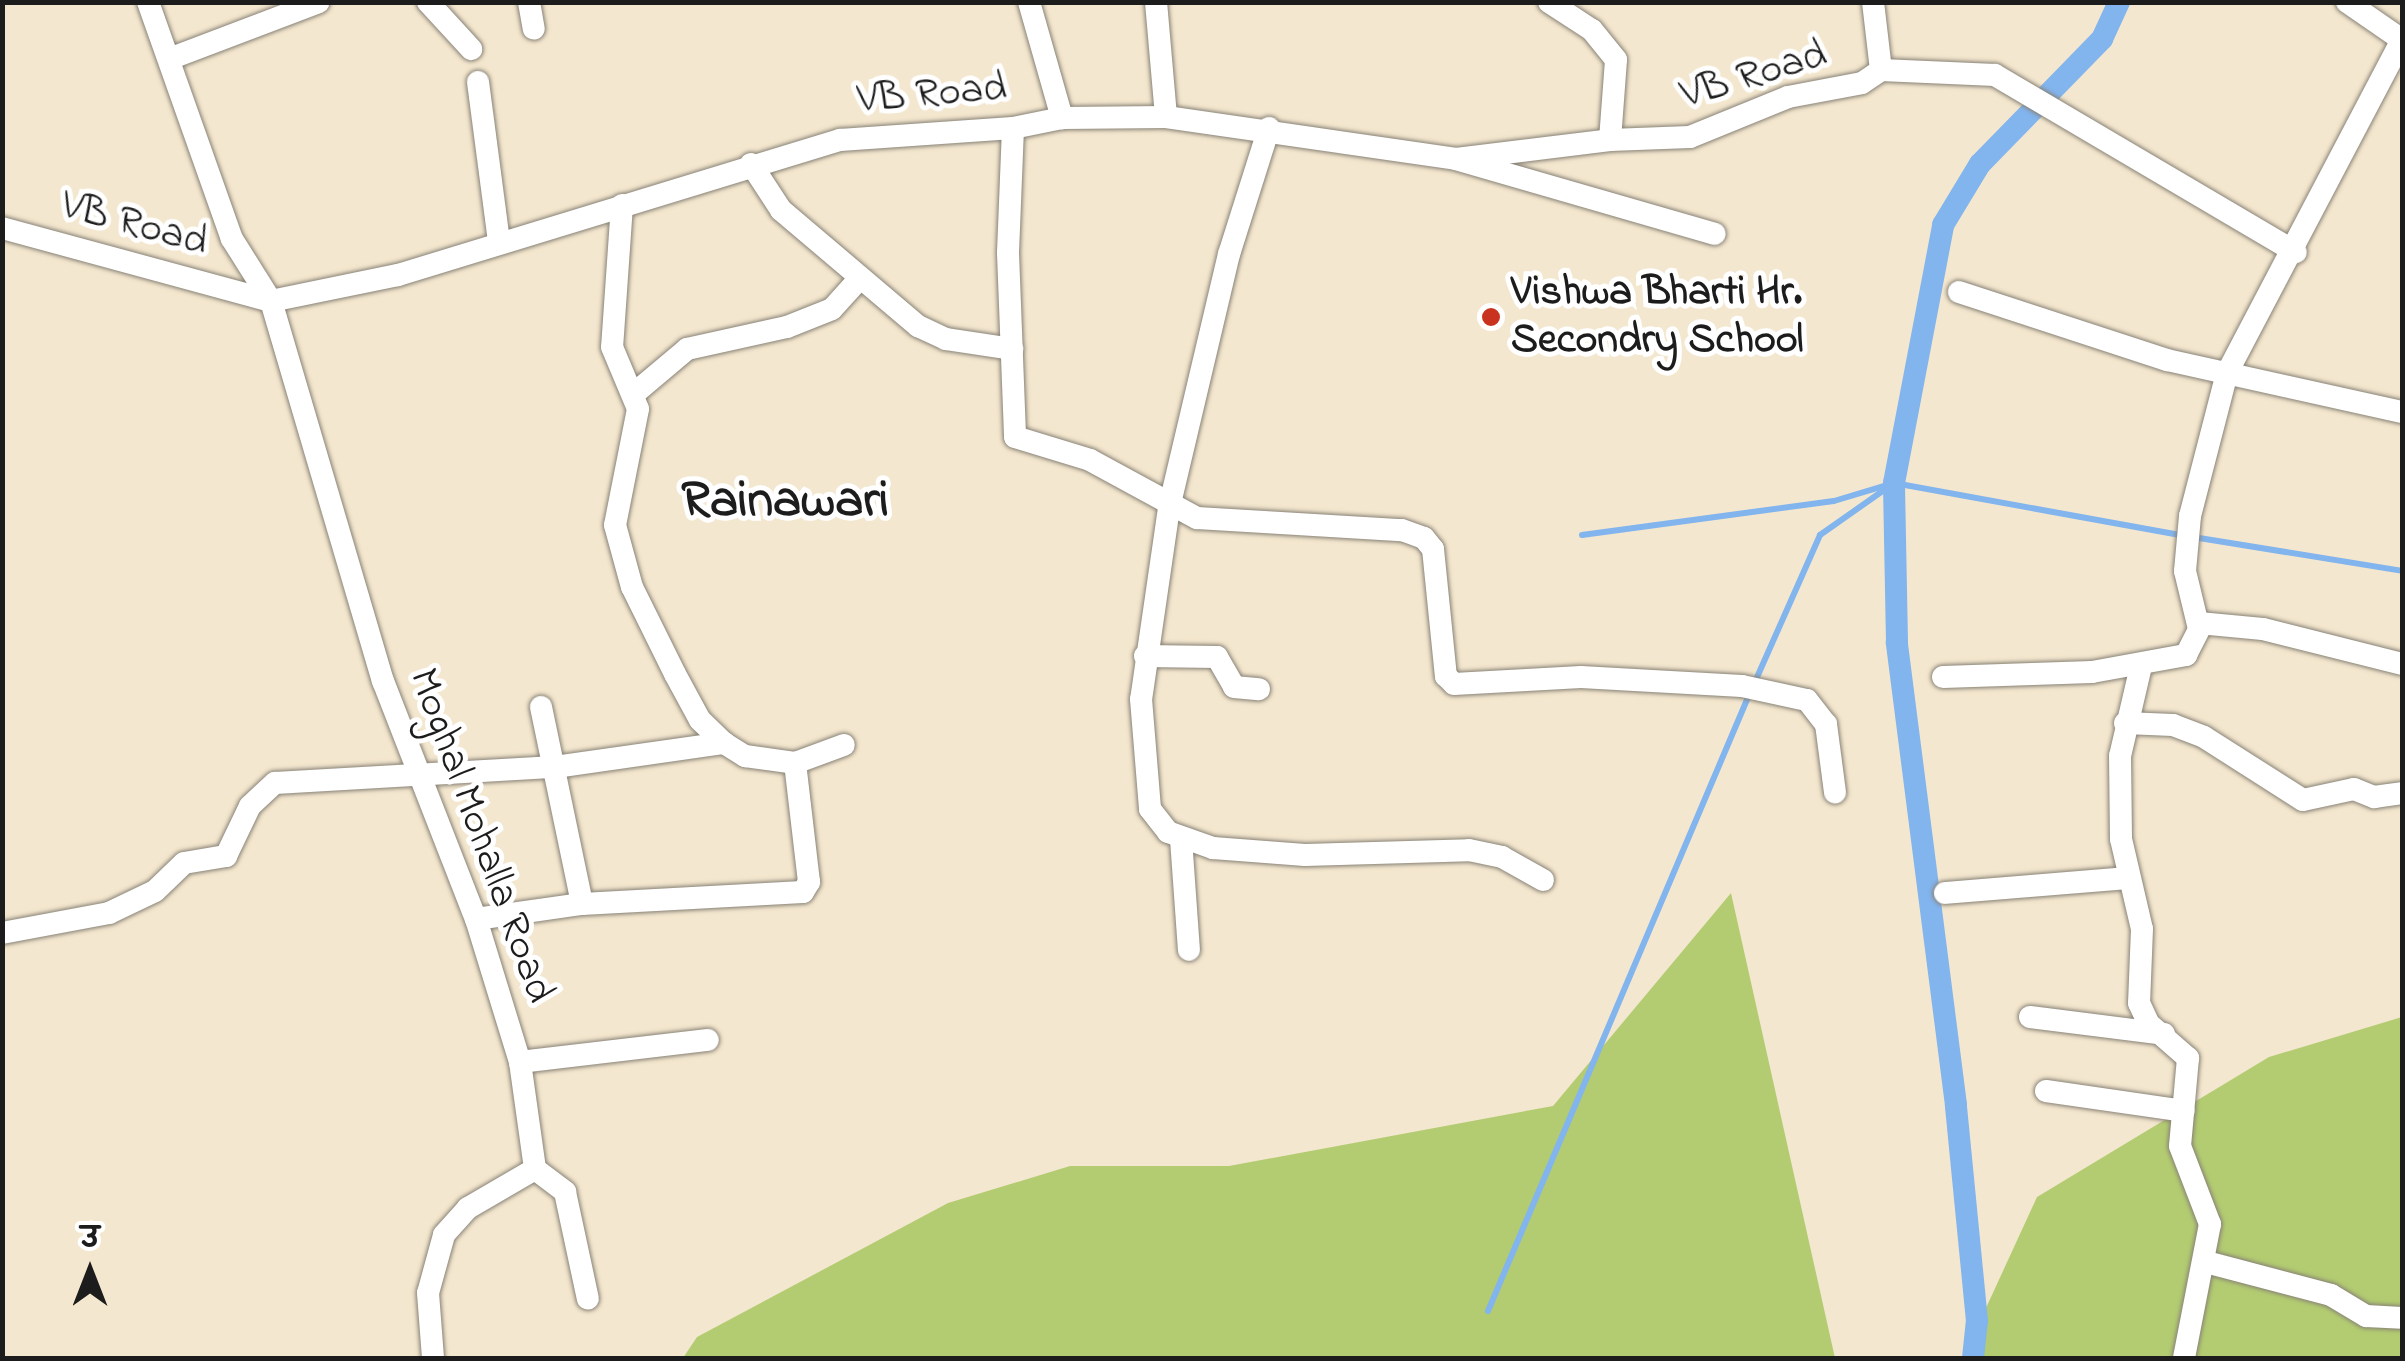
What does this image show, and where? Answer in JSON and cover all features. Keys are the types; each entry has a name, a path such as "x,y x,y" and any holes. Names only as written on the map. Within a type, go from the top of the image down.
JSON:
{"street":[{"name":"Moghal Mohalla Road","path":"148,2 232,238 271,301 383,681 476,919 520,1062 536,1169"},
{"path":"170,59 319,2"},
{"path":"428,2 471,50"},
{"path":"529,2 534,29"},
{"path":"1029,2 1062,118"},
{"path":"1156,2 1166,117"},
{"path":"1549,2 1592,30 1616,60 1610,140"},
{"path":"1872,2 1881,70 1995,75 2296,252"},
{"path":"1943,677 2140,666 2186,654 2199,623 2184,559 2190,516 2227,373 2296,252 2402,40 2347,2"},
{"name":"VB Road","path":"2,228 271,301 398,275 751,164 840,140 922,130 1013,128 1062,118 1166,117 1269,128 1456,159 1610,140 1668,140 1717,130 1768,104 1862,83 1881,70"},
{"path":"478,82 499,242"},
{"path":"1013,128 1012,349 1016,437 1090,460 1170,508 1241,524 1402,530 1424,538 1433,549 1446,676 1454,684 1581,677 1742,686 1791,694 1814,704 1826,724 1835,792"},
{"path":"1269,128 1224,272 1170,508 1145,656 1146,797 1155,818 1180,839 1254,854 1469,850 1502,857 1544,880"},
{"path":"1456,159 1715,234"},
{"path":"751,164 781,210 918,326 946,339 1012,349"},
{"path":"622,205 612,347 636,392 631,454 615,506 618,542 674,674 700,720 724,743 745,756 795,763 844,745"},
{"path":"636,392 688,348 770,332 832,309 860,278"},
{"path":"1959,292 2129,349 2402,412"},
{"path":"2199,623 2263,629 2402,664"},
{"path":"1145,656 1217,656 1234,688 1260,689"},
{"path":"2140,666 2126,724 2120,807 2142,929 2139,1003 2191,1066 2180,1146 2209,1212 2206,1262 2184,1358"},
{"path":"541,707 582,904"},
{"path":"2126,724 2173,726 2204,737 2303,800 2354,789 2374,797 2402,793"},
{"path":"2,933 109,912 155,891 184,863 226,856 250,806 275,783 418,770 555,767 724,743"},
{"path":"476,919 582,904 803,892 809,882 795,763"},
{"path":"1180,839 1189,950"},
{"path":"1945,893 2130,878"},
{"path":"2030,1017 2164,1034"},
{"path":"520,1062 708,1040"},
{"path":"2046,1091 2184,1111"},
{"path":"432,1358 428,1293 444,1235 468,1208 536,1169 566,1192 588,1299"},
{"path":"2206,1262 2331,1294 2366,1316 2402,1318"}],"green space":[{"path":"1731,893 1835,1358 683,1358 697,1337 948,1203 1070,1166 1229,1166 1553,1106"},
{"path":"2402,1017 2402,1358 1963,1358 2037,1197 2269,1057"}],"waterway":[{"path":"1973,1358 1977,1321 1956,1105 1897,642 1894,483 1943,225 1980,164 2102,39 2119,2"},
{"path":"1582,535 1834,501 1894,483 2181,535"},
{"path":"1754,684 1820,535 1894,483"},
{"path":"2193,537 2402,571"},
{"path":"1488,1311 1749,695"}],"place":[{"name":"Vishwa Bharti Hr. Secondry School","path":"1491,317"}],"district":[{"name":"Rainawari","path":"785,503"}]}
